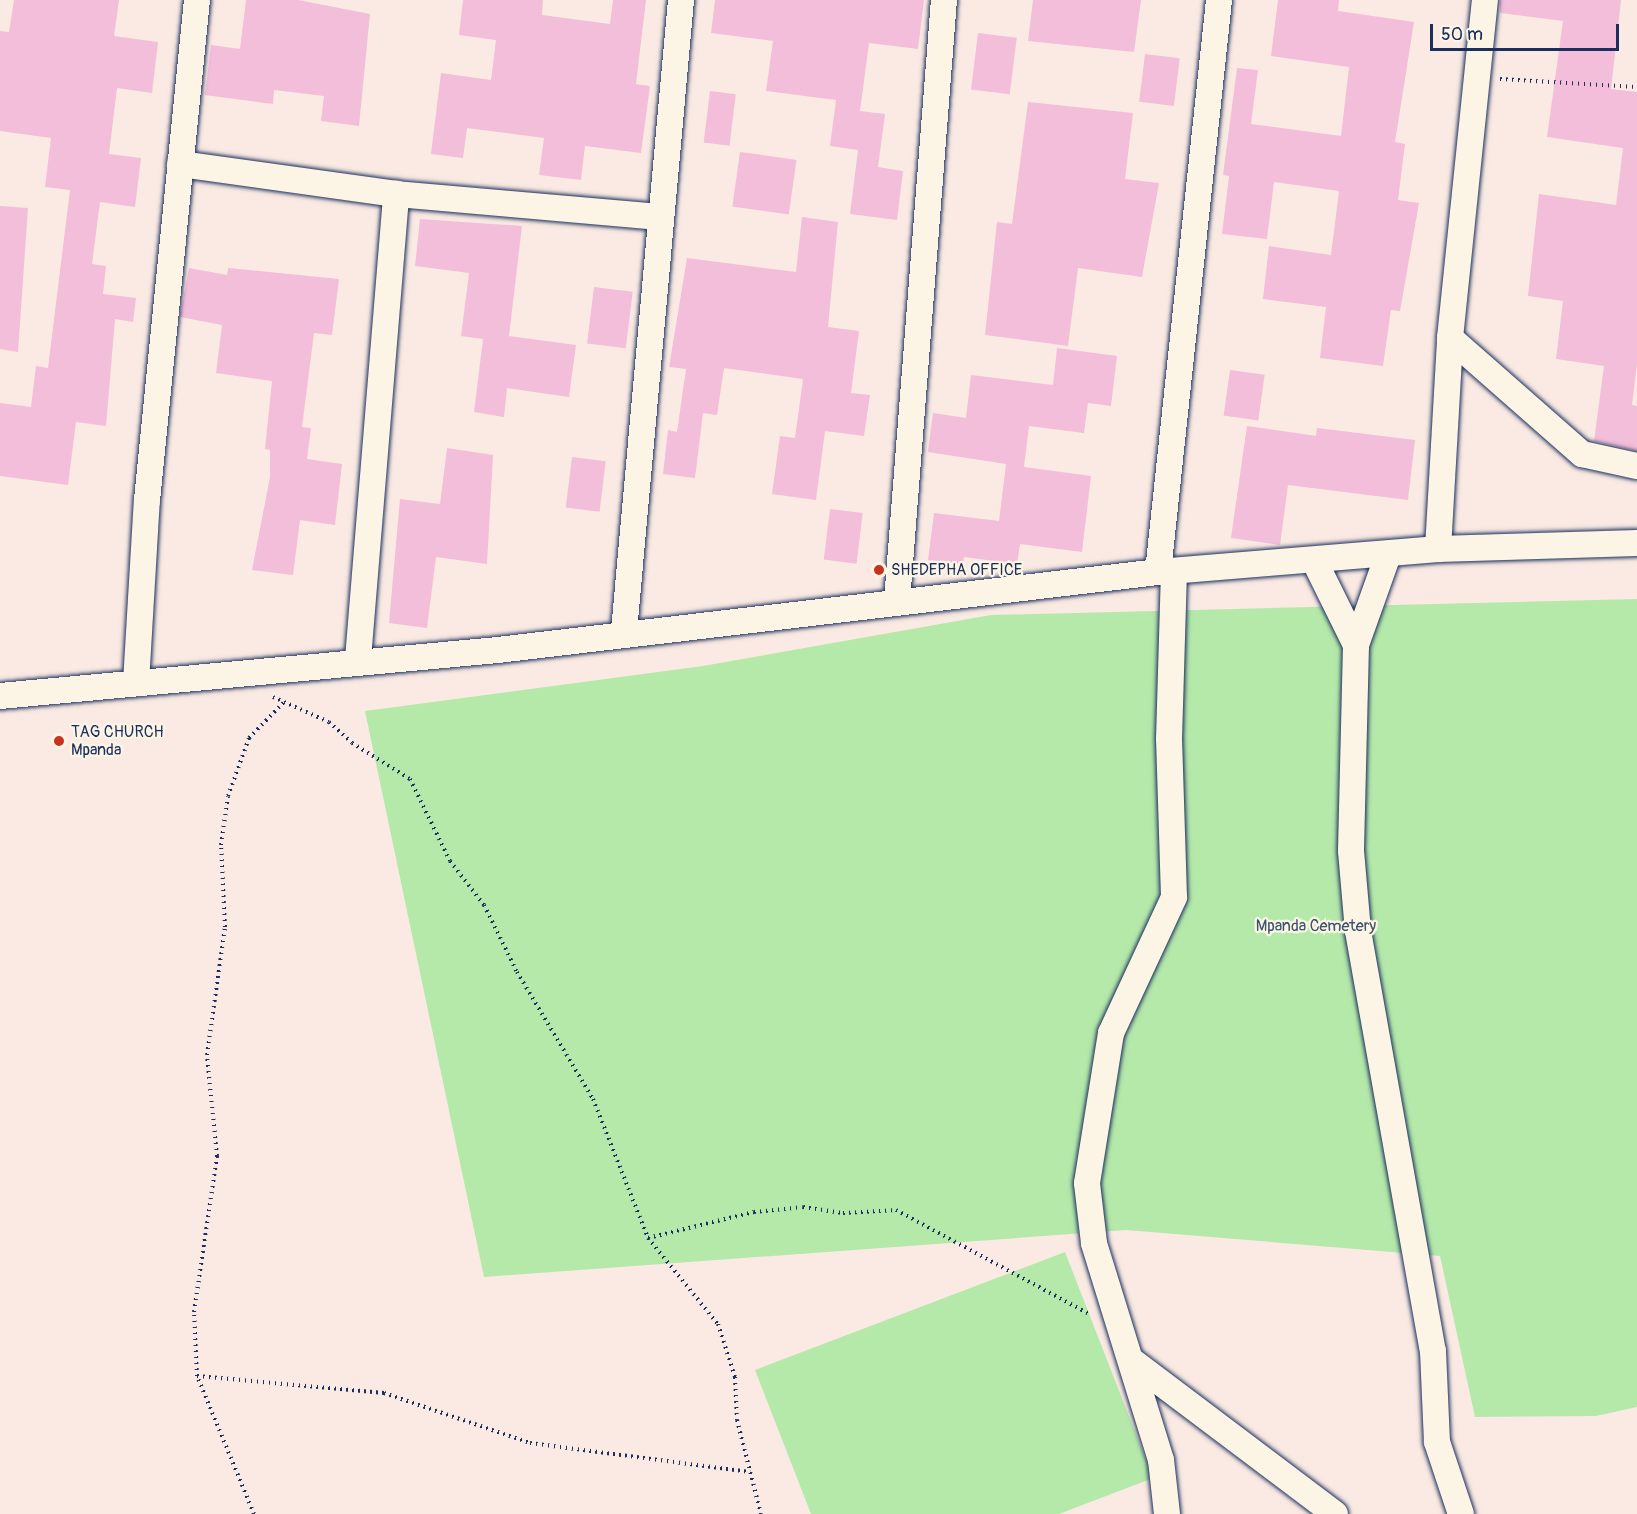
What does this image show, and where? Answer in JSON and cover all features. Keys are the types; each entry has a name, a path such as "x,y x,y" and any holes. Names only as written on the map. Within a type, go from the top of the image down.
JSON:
{"street":[{"path":"136,683 147,500 197,0"},
{"path":"624,632 681,0"},
{"path":"897,601 944,0"},
{"path":"1167,1514 1161,1460 1094,1243 1087,1200 1089,1148 1114,1022 1174,897 1166,572 1219,0"},
{"path":"1438,549 1450,338 1479,78 1485,0"},
{"path":"180,164 396,194 661,217"},
{"path":"358,659 396,194"},
{"path":"1450,338 1582,454 1637,466"},
{"path":"0,696 241,675 358,659 498,650 624,632 1166,572 1438,549 1637,543"},
{"path":"1388,555 1356,645 1351,851 1358,931 1424,1293 1437,1442 1461,1514"},
{"path":"1314,560 1356,645"},
{"path":"1132,1361 1335,1514"}],"path":[{"path":"1479,78 1637,87"},
{"path":"241,675 284,702 330,722 352,743 410,780 450,861 484,905 517,972 593,1099 648,1238 718,1324 728,1348 750,1472 761,1514"},
{"path":"254,1514 197,1376 194,1312 217,1156 207,1055 225,927 221,845 228,796 245,746 284,702"},
{"path":"648,1238 754,1212 803,1207 843,1213 896,1210 1123,1333"},
{"path":"197,1376 384,1393 530,1443 750,1472"}],"green space":[{"name":"Mpanda Cemetery","path":"1637,599 1637,1407 1596,1416 1475,1417 1440,1256 1126,1230 484,1277 365,711 703,666 991,615"},
{"path":"1065,1252 1153,1478 1059,1514 811,1514 755,1370"}],"building":[{"path":"14,0 119,0 114,36 158,42 152,93 117,88 109,154 141,158 135,207 100,202 92,264 106,266 103,294 136,298 133,322 115,319 106,426 76,422 68,485 0,476 0,403 31,407 36,366 48,368 70,190 45,187 51,138 0,131 0,31 9,32"},
{"path":"246,0 298,0 370,14 359,126 321,121 324,96 274,90 273,104 205,95 211,45 240,49"},
{"path":"463,0 543,0 542,15 610,24 613,0 646,0 636,84 650,86 641,153 585,146 581,180 539,175 544,138 467,128 463,158 431,154 441,73 491,80 496,40 459,35"},
{"path":"715,0 924,0 918,49 869,43 860,111 885,114 878,167 903,171 897,220 850,214 858,150 830,146 836,100 766,91 773,41 711,33"},
{"path":"1033,0 1141,0 1134,52 1028,41"},
{"path":"1278,0 1339,0 1338,11 1414,22 1395,142 1405,144 1398,200 1419,203 1400,311 1391,310 1383,366 1320,358 1326,307 1263,299 1269,246 1331,255 1339,191 1274,182 1267,239 1222,234 1229,176 1223,175 1237,68 1258,70 1251,124 1341,136 1349,67 1271,56"},
{"path":"1500,0 1621,0 1611,89 1637,92 1637,364 1632,405 1637,406 1637,451 1594,441 1604,366 1556,359 1563,301 1528,296 1539,194 1616,205 1623,148 1547,137 1563,21 1500,13"},
{"path":"978,33 1017,38 1010,94 971,90"},
{"path":"1145,54 1180,58 1174,106 1139,102"},
{"path":"710,91 736,94 729,146 704,143"},
{"path":"1028,102 1133,113 1125,179 1159,183 1142,277 1078,268 1068,346 985,335 997,222 1012,224"},
{"path":"740,152 796,160 789,214 732,206"},
{"path":"0,206 28,208 18,352 0,349"},
{"path":"802,217 838,222 828,327 859,331 851,393 870,395 864,436 825,431 816,500 772,494 780,436 795,438 803,379 724,368 717,415 703,413 695,478 663,474 668,430 677,432 686,369 669,367 687,258 796,272"},
{"path":"420,219 522,226 509,336 576,345 569,397 507,388 504,417 474,412 483,339 461,336 469,273 415,266"},
{"path":"189,268 227,275 228,268 339,279 332,335 314,333 302,427 311,428 307,459 342,464 335,525 300,520 293,575 252,570 270,477 270,450 265,449 272,381 216,373 222,325 180,317"},
{"path":"594,287 633,292 626,348 587,344"},
{"path":"1057,348 1117,356 1111,406 1088,403 1084,433 1029,426 1024,467 1091,476 1082,552 1020,544 1017,564 964,557 963,565 928,560 934,513 999,521 1006,464 928,452 933,413 966,418 971,375 1053,385"},
{"path":"1230,370 1265,375 1258,420 1224,416"},
{"path":"1247,426 1316,436 1317,428 1415,440 1408,500 1288,485 1280,545 1231,538"},
{"path":"447,448 493,455 487,564 436,557 427,628 389,623 400,499 440,504"},
{"path":"572,457 606,461 600,512 566,508"},
{"path":"830,509 863,513 857,564 824,560"}],"place":[{"name":"SHEDEPHA OFFICE","path":"879,570"},
{"name":"TAG CHURCH Mpanda","path":"59,741"}]}
